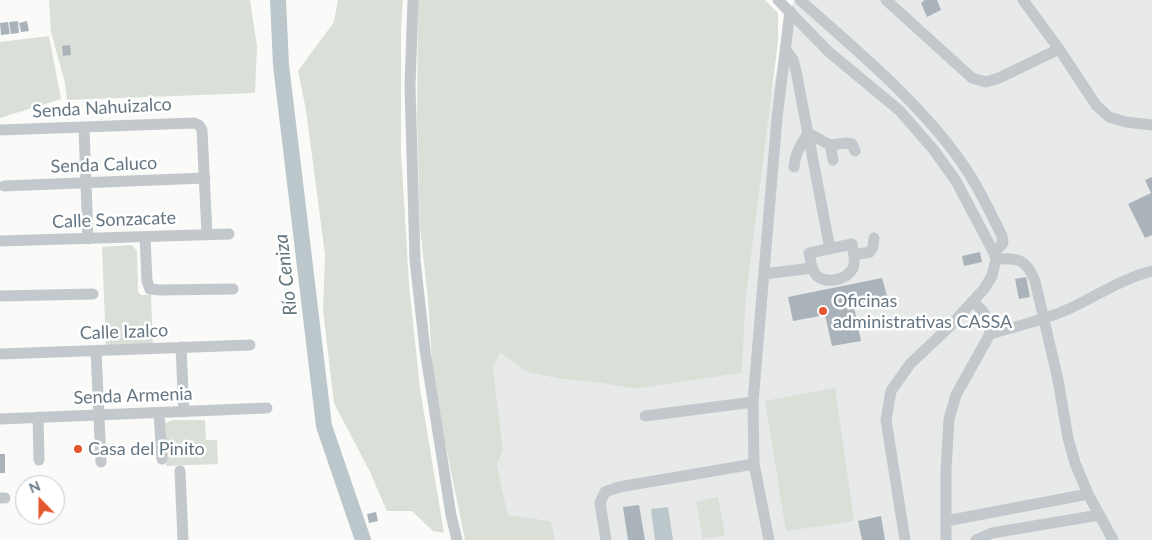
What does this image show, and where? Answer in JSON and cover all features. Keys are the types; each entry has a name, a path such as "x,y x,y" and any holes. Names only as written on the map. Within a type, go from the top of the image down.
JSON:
{"street":[{"path":"413,0 410,86 414,260 425,350 456,540"},
{"path":"778,0 829,52 900,112 933,149 956,180 995,256"},
{"path":"800,0 908,99 946,142 968,171 1002,236 1003,243 995,256 992,276 984,289 910,364 891,391 886,420 905,540"},
{"path":"886,0 972,78 986,82 999,78 1059,49"},
{"path":"1023,0 1059,49 1096,105 1109,117 1126,122 1152,125"},
{"path":"769,540 754,464 753,402 777,118 790,11"},
{"path":"786,50 793,60 796,71 830,249"},
{"name":"Senda Nahuizalco","path":"0,130 188,122 199,125 202,130 205,178"},
{"path":"84,127 88,239"},
{"path":"808,133 830,145 846,142 852,144 855,151"},
{"path":"794,167 794,158 798,148 808,133"},
{"path":"830,145 833,160"},
{"path":"205,178 208,234"},
{"name":"Senda Caluco","path":"4,186 205,178"},
{"name":"Calle Sonzacate","path":"0,241 230,234"},
{"path":"145,236 147,281 150,289 233,289"},
{"path":"854,256 870,252 873,247 874,238"},
{"path":"852,244 853,268 847,275 827,280 817,276 812,268 809,253 830,249 852,244"},
{"path":"995,256 1013,258 1023,262 1030,270 1035,282 1075,463 1088,494 1113,540"},
{"path":"764,274 812,268"},
{"path":"990,334 1065,310 1152,270"},
{"path":"0,296 93,294"},
{"path":"946,540 946,470 949,420 956,395 990,334 988,320 982,310 973,302"},
{"name":"Calle Izalco","path":"0,354 250,345"},
{"path":"181,347 184,412"},
{"path":"96,350 100,462"},
{"path":"645,416 753,402"},
{"name":"Senda Armenia","path":"0,419 267,408"},
{"path":"159,412 162,459"},
{"path":"38,417 39,460"},
{"path":"606,540 600,503 605,492 619,486 754,464"},
{"path":"180,471 182,540"},
{"path":"946,520 1088,494"},
{"path":"976,540 992,533 1099,516"}],"shaded area":[{"path":"49,0 250,0 257,46 255,93 67,100 65,83 51,32"},
{"path":"338,0 403,0 401,28 401,151 409,285 420,389 444,533 433,531 412,511 387,511 370,472 334,403 323,310 325,255 306,110 298,71 334,22"},
{"path":"418,0 765,0 778,13 778,41 746,296 742,373 634,389 602,383 560,379 528,372 500,353 493,367 503,450 497,465 508,515 551,521 555,540 465,540 444,437 432,360 428,299 420,228 417,120"},
{"path":"794,0 1152,0 1152,540 555,540 551,521 508,515 497,465 503,450 493,367 500,353 529,372 560,379 602,383 633,389 742,373 746,296 769,105"},
{"path":"49,36 61,99 0,118 0,42"},
{"path":"132,245 137,251 138,292 141,295 151,295 153,346 106,347 102,247"},
{"path":"835,388 854,521 786,531 765,401"},
{"path":"173,420 205,420 206,440 217,440 218,464 166,466 165,423"},
{"path":"718,497 725,535 703,539 696,502"},
{"path":"668,507 673,540 655,540 651,509"}],"building":[{"path":"925,0 937,0 941,10 927,17 921,3"},
{"path":"18,21 19,33 11,34 9,22"},
{"path":"27,21 29,31 21,32 19,23"},
{"path":"8,22 10,34 1,35 0,23"},
{"path":"70,45 71,55 63,56 62,46"},
{"path":"1152,177 1152,235 1145,238 1128,204 1151,193 1145,180"},
{"path":"980,252 982,262 964,266 962,256"},
{"path":"1026,277 1030,297 1019,299 1015,279"},
{"name":"Oficinas administrativas CASSA","path":"882,278 888,299 854,307 861,341 832,346 825,315 793,321 788,297"},
{"path":"0,454 5,454 5,473 0,473"},
{"path":"639,505 645,540 628,540 623,507"},
{"path":"376,512 378,521 369,523 367,514"},
{"path":"881,516 885,540 862,540 858,521"}],"waterway":[{"name":"Río Ceniza","path":"278,0 281,65 324,426 363,540"}],"place":[{"name":"Oficinas administrativas CASSA","path":"823,311"},
{"name":"Casa del Pinito","path":"78,449"}]}
